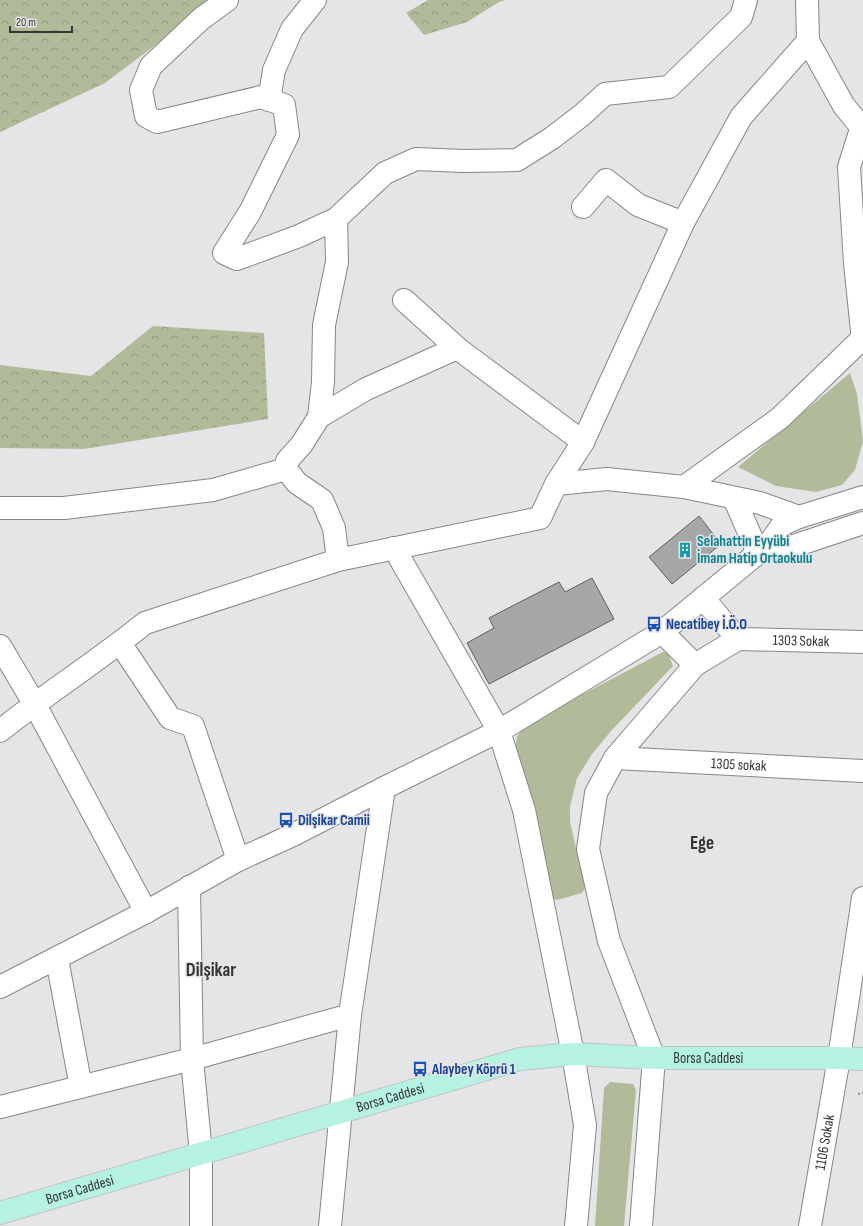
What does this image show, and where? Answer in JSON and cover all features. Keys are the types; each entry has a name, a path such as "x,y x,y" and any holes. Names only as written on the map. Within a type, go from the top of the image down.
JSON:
{"main road":[{"name":"Borsa Caddesi","path":"0,1213 520,1059 573,1054 654,1058 863,1059"}],"street":[{"path":"227,0 201,19 151,66 141,90 146,116 157,122 261,97 284,105 288,134 250,212 224,252 237,260 300,236 336,219 385,173 416,159 463,161 517,160 552,138 582,115 605,94 669,87 741,17 746,0"},
{"path":"270,100 274,70 292,29 315,0"},
{"path":"684,488 780,418 863,339 855,263 849,167 863,126 844,106 808,41 807,0"},
{"path":"0,731 34,703 120,643 145,623 338,560 540,518 556,484 583,442 683,223 741,117 808,41"},
{"path":"582,207 606,180 638,205 683,223"},
{"path":"336,219 337,262 324,325 323,382 319,417 302,444 287,461 286,469 297,483 322,500 334,528 338,560"},
{"path":"404,300 457,348 583,442"},
{"path":"319,417 366,389 457,348"},
{"path":"0,508 64,508 213,490 286,469"},
{"path":"556,484 608,479 684,488 760,503 799,517"},
{"path":"0,987 146,912 238,860 293,835 499,731 662,632 762,550 783,524 799,517 863,497"},
{"path":"734,498 762,550"},
{"path":"762,550 794,546 863,523"},
{"path":"394,548 499,731 524,810 573,1054 585,1125 576,1226"},
{"path":"641,1226 654,1058 609,940 588,849 596,793 615,758 695,665 738,639 703,598"},
{"path":"662,632 695,665"},
{"name":"1303 Sokak","path":"738,639 863,642"},
{"path":"120,643 170,718 193,726 238,860"},
{"path":"0,646 34,703 146,912"},
{"name":"1305 sokak","path":"615,758 863,772"},
{"path":"330,1226 350,1015 384,788"},
{"path":"189,887 192,1059 200,1154 201,1226"},
{"path":"839,1058 863,898"},
{"path":"57,958 81,1087"},
{"path":"0,1107 192,1059 350,1015"},
{"name":"1106 Sokak","path":"810,1226 839,1058"}],"path":[{"path":"858,1094 863,1093"}],"green space":[{"path":"0,0 215,0 105,83 0,132"},
{"path":"428,0 506,0 499,2 467,22 424,35 406,13"},
{"path":"153,326 264,333 268,419 84,449 0,448 0,365 91,376"},
{"path":"850,373 857,394 863,441 855,470 842,485 816,492 776,486 738,467"},
{"path":"663,652 668,653 673,666 611,731 592,754 577,778 570,807 570,822 585,888 582,893 557,900 552,898 515,752 517,736 528,723"},
{"path":"610,1082 633,1084 636,1090 624,1226 595,1226 604,1088"}],"building":[{"name":"Selahattin Eyyübi İmam Hatip Ortaokulu","path":"699,516 721,544 672,584 649,557"},
{"path":"592,578 614,619 489,684 467,643 494,628 489,618 559,582 565,592"}],"place":[{"name":"Selahattin Eyyübi İmam Hatip Ortaokulu","path":"685,550"},
{"name":"Necatibey İ.Ö.O","path":"654,624"},
{"name":"Dilşikar Camii","path":"286,820"},
{"name":"Alaybey Köprü 1","path":"420,1069"}],"district":[{"name":"Ege","path":"702,843"},
{"name":"Dilşikar","path":"211,970"}]}
